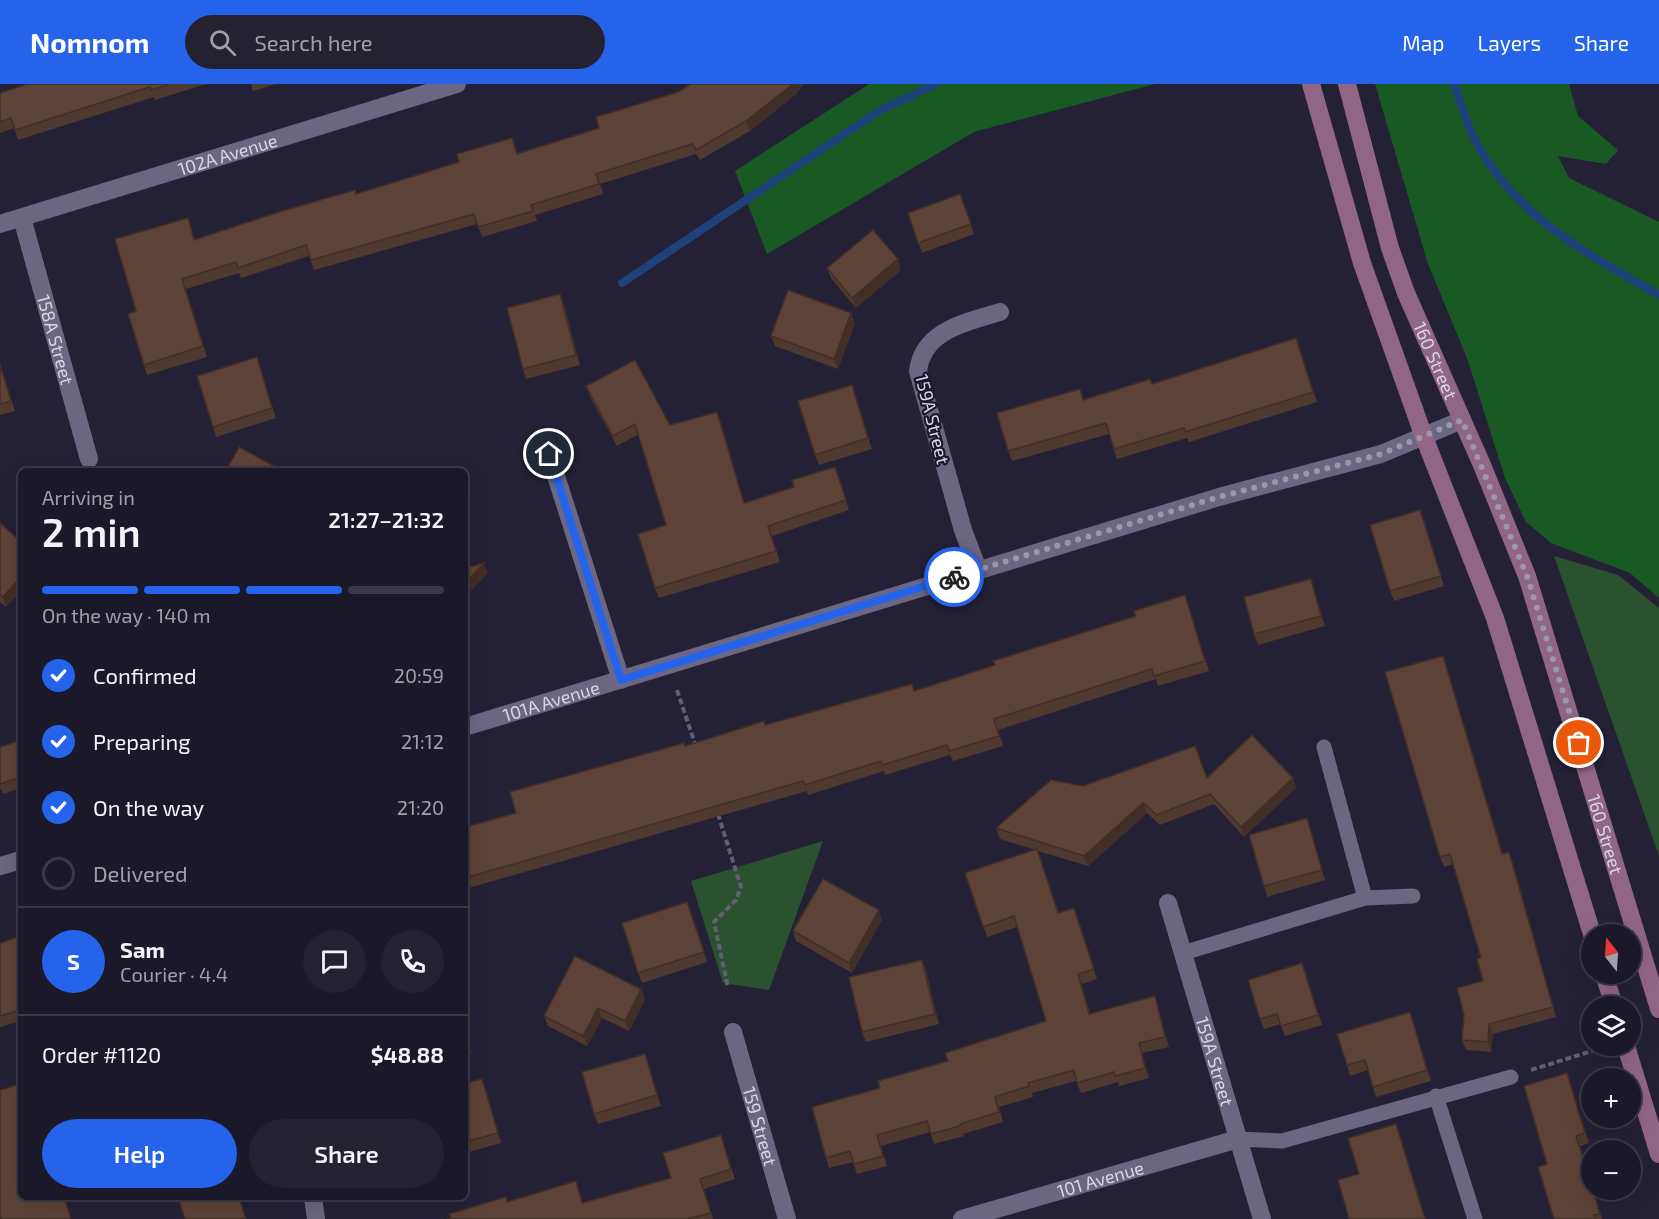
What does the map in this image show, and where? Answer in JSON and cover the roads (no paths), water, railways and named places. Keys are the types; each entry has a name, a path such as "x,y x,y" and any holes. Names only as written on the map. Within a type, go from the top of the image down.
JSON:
{"main road":[{"name":"160 Street","path":"1311,84 1362,263 1424,437 1495,618 1589,924"},
{"name":"160 Street","path":"1347,84 1390,248 1406,292 1527,576 1659,1008"},
{"path":"1629,1056 1659,1154"}],"street":[{"name":"102A Avenue","path":"0,224 407,90 457,84"},
{"name":"158A Street","path":"22,218 89,459"},
{"name":"159A Street","path":"978,570 963,530 918,371 920,360 942,332 951,326 1000,312"},
{"name":"101A Avenue","path":"468,726 1219,497 1381,454 1462,420"},
{"path":"549,454 621,680"},
{"path":"0,866 18,861"},
{"name":"159A Street","path":"1168,903 1262,1219"},
{"name":"159 Street","path":"733,1032 787,1219"},
{"name":"101 Avenue","path":"962,1219 1239,1140"},
{"path":"313,1200 316,1219"}],"lane":[{"path":"1324,747 1365,898"},
{"path":"1183,953 1365,898 1413,896"},
{"path":"1239,1140 1282,1141 1510,1077"},
{"path":"1436,1096 1474,1219"}],"waterway":[{"path":"622,283 879,111 936,84"},
{"path":"1454,84 1475,140 1491,167 1511,191 1555,231 1659,295"}]}
